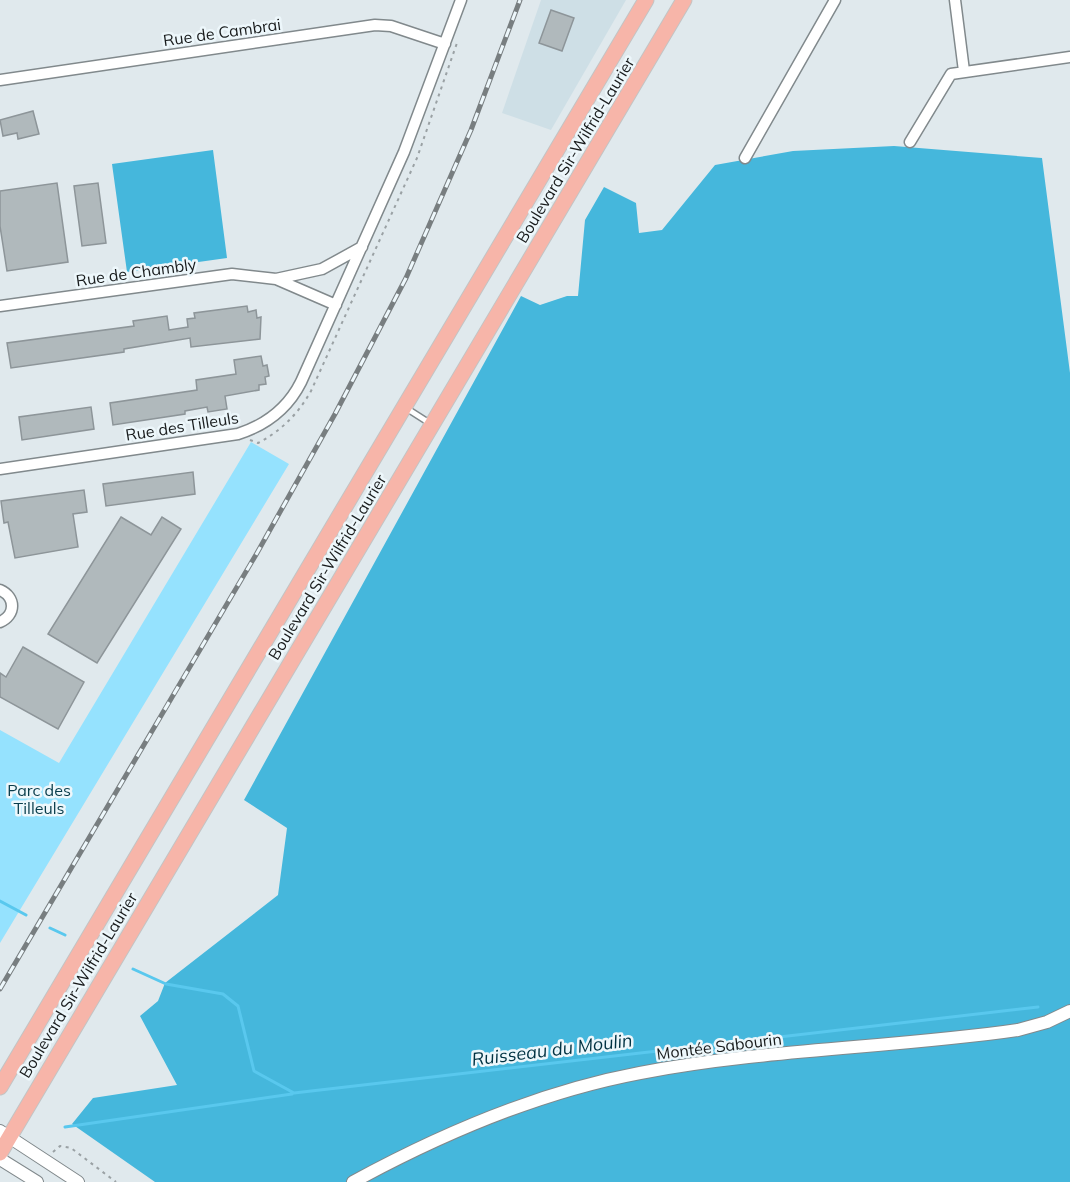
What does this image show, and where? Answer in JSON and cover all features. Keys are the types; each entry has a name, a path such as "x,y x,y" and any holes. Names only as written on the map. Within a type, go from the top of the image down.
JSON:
{"main road":[{"name":"Boulevard Sir-Wilfrid-Laurier","path":"0,1086 646,0"},
{"name":"Boulevard Sir-Wilfrid-Laurier","path":"0,1153 4,1134 432,424 684,0"}],"street":[{"path":"336,305 404,152 461,0"},
{"path":"745,158 835,0"},
{"path":"956,0 964,70"},
{"name":"Rue de Cambrai","path":"0,80 375,25 391,26 445,44"},
{"path":"909,142 947,78 964,70 1070,57"},
{"name":"Rue de Chambly","path":"276,279 322,269 362,247"},
{"name":"Rue de Chambly","path":"0,306 222,274 243,274 276,279 336,305"},
{"name":"Rue des Tilleuls","path":"0,469 229,435 260,426 279,413 294,395 336,305"},
{"path":"0,590 8,595 12,605 9,616 0,622"},
{"name":"Montée Sabourin","path":"353,1182 441,1137 489,1117 560,1093 629,1075 708,1062 999,1033 1047,1022 1070,1011"},
{"path":"4,1134 78,1182"},
{"path":"0,1159 37,1182"}],"lane":[{"path":"404,407 432,424"}],"path":[{"path":"55,1149 62,1146 70,1148 116,1182"}],"shaded area":[{"path":"541,0 626,0 551,130 502,113"},
{"path":"894,146 1042,158 1070,373 1070,1182 155,1182 72,1124 93,1098 177,1085 140,1016 158,1001 165,983 278,895 287,828 244,800 521,296 540,305 567,296 578,296 585,220 604,187 636,203 639,233 662,230 715,165 793,151"},
{"path":"213,150 227,258 127,272 112,164"}],"green space":[{"name":"Parc des Tilleuls","path":"251,442 289,464 0,943 0,730 59,763"}],"building":[{"path":"551,10 574,18 562,51 539,43"},
{"path":"33,111 39,134 18,139 17,133 3,136 0,120"},
{"path":"57,183 68,262 7,271 0,226 0,191"},
{"path":"98,183 106,243 82,246 74,186"},
{"path":"247,306 248,312 256,310 257,318 261,317 260,339 191,347 190,338 124,349 124,352 11,368 7,343 134,326 133,321 167,316 169,330 188,327 187,319 195,318 194,313"},
{"path":"261,356 263,366 267,365 269,376 265,377 266,384 259,385 259,390 225,396 227,409 208,412 207,407 185,411 185,414 113,425 110,403 197,390 196,380 236,374 234,360"},
{"path":"91,407 94,429 22,440 19,417"},
{"path":"193,472 195,494 106,506 103,484"},
{"path":"84,490 87,512 73,514 78,547 15,558 8,522 4,523 1,501"},
{"path":"121,517 151,535 162,517 181,529 97,663 48,634"},
{"path":"23,647 84,682 58,729 0,697 0,673 6,677"}],"waterway":[{"name":"Ruisseau du Moulin","path":"0,901 26,915"},
{"name":"Ruisseau du Moulin","path":"50,928 65,935"},
{"name":"Ruisseau du Moulin","path":"133,969 166,984 223,994 238,1006 254,1071 294,1093 1038,1007"},
{"path":"65,1127 292,1094"}],"railway":[{"path":"0,989 257,553 335,414 406,278 471,130 520,0"}]}
